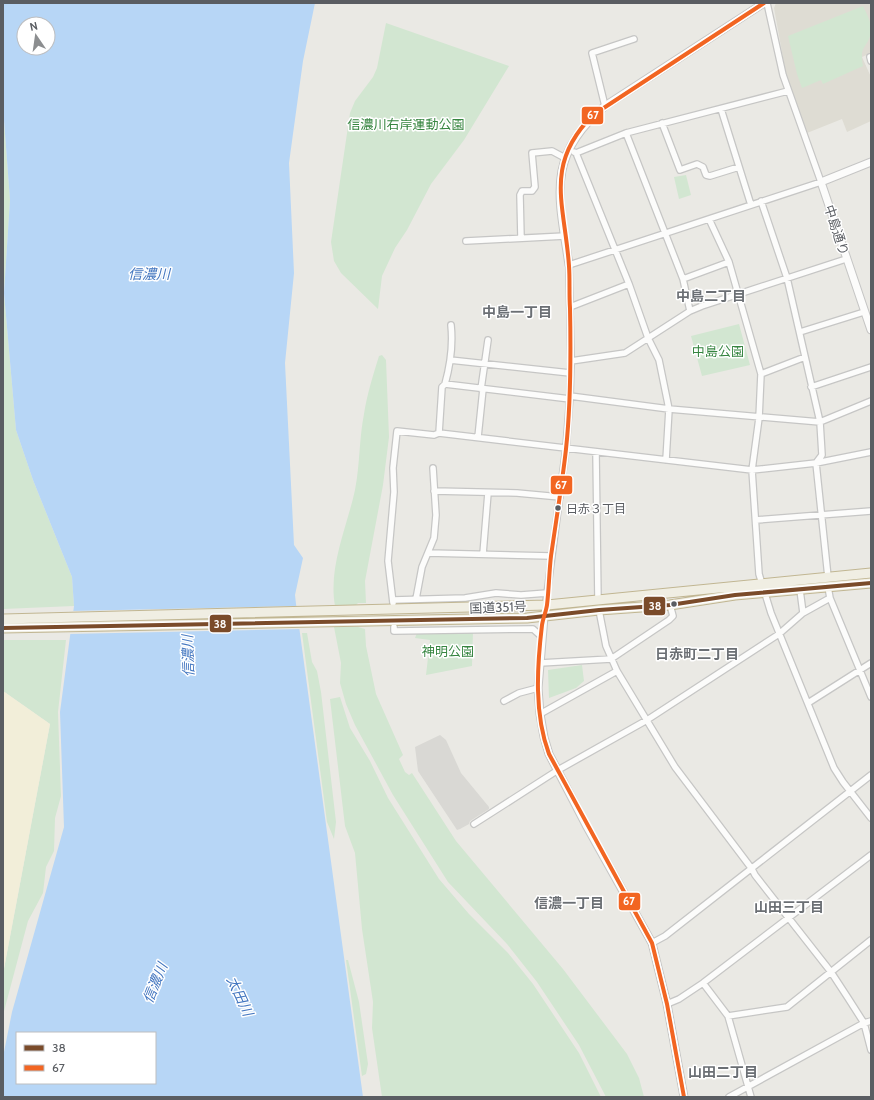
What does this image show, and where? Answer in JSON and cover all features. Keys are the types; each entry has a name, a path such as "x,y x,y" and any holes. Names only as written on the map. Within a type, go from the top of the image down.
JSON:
{"highway":[{"name":"国道351号","path":"3,619 361,616 544,617 598,605 762,584 871,573"},
{"name":"国道351号","path":"3,628 361,616 547,606 670,604 736,595 871,583"}],"street":[{"path":"684,1097 667,1004 652,943 586,825 547,748 540,714 538,688 542,637 544,617 547,606 551,556 566,448 570,398 571,361 569,266 560,192 561,173 568,150 584,124 605,106 766,3 777,56 821,182"},
{"path":"605,106 592,53 634,39"},
{"path":"568,150 576,153 626,133 788,91"},
{"path":"721,109 751,205"},
{"path":"662,123 680,170 697,164 703,167 706,175 710,176 739,167"},
{"path":"626,133 682,279 690,311"},
{"path":"522,238 520,194 522,191 532,191 535,187 532,153 552,152 565,158"},
{"path":"576,153 629,284 648,338 659,360 669,409 666,460"},
{"path":"569,266 821,182 871,162"},
{"name":"中島通り","path":"821,182 871,330"},
{"path":"761,201 787,278 820,422 822,455 816,462 828,577"},
{"path":"709,219 729,262 737,296 761,374 759,418 752,470 759,574 764,593 779,634 836,772 871,818"},
{"path":"466,241 565,236"},
{"path":"571,361 625,352 690,311 846,259"},
{"path":"682,279 729,262"},
{"path":"570,307 629,284"},
{"path":"800,332 864,312"},
{"path":"439,433 442,387 445,384 450,360 452,335 451,325"},
{"path":"478,437 484,364 488,340"},
{"path":"761,374 805,357"},
{"path":"450,360 570,373"},
{"path":"811,387 871,366"},
{"path":"445,384 669,409 759,418 820,422 871,401"},
{"path":"547,593 521,595 496,593 465,598 393,601 388,562 394,492 393,468 397,431 434,435 439,433 478,437 752,470 816,462 871,452"},
{"path":"596,452 598,605 610,659 675,767 755,875 831,972 864,1023 871,1050"},
{"path":"416,599 422,567 434,538 436,515 433,468"},
{"path":"434,491 488,492 560,497"},
{"path":"483,554 488,492"},
{"path":"756,520 871,511"},
{"path":"428,553 551,556"},
{"path":"828,587 830,598 871,697"},
{"path":"800,590 803,613"},
{"path":"474,824 558,770 647,720 779,634 803,613 830,598"},
{"path":"540,663 610,659 669,620 673,616 670,604"},
{"path":"394,627 394,631 532,629 542,637"},
{"path":"808,703 871,663"},
{"path":"540,714 617,671"},
{"path":"504,701 518,693 538,688"},
{"path":"652,943 665,936 871,775"},
{"path":"667,1004 679,999 703,983 871,855"},
{"path":"728,1016 787,1006 871,940"},
{"path":"703,983 728,1016 751,1097"},
{"path":"729,1097 864,1023 871,1021"}],"shaded area":[{"path":"776,3 871,3 871,53 862,57 871,77 871,121 847,132 842,119 807,133 786,74 774,8"},
{"path":"440,735 446,740 461,773 489,807 489,809 470,821 469,824 457,830 418,771 415,747"}],"green space":[{"path":"863,6 869,19 871,33 862,54 863,66 823,84 821,80 802,88 788,36"},
{"name":"信濃川右岸運動公園","path":"386,23 509,66 464,140 431,184 407,230 395,248 382,276 378,309 341,273 334,261 331,242 350,113 355,101 373,77 377,68"},
{"path":"3,107 10,200 4,293 16,430 33,480 72,577 74,606 3,609"},
{"path":"686,175 691,195 679,199 674,177"},
{"name":"中島公園","path":"739,324 750,365 702,376 691,336"},
{"path":"382,355 386,360 389,437 383,485 365,581 366,603 358,603 355,606 335,606 334,577 336,562 355,490 362,423 372,378 379,356"},
{"path":"334,627 358,627 365,629 366,646 376,694 403,755 399,759 405,772 409,775 412,773 456,841 563,969 627,1054 639,1078 644,1097 606,1097 579,1045 537,982 507,944 448,882 393,795 355,725 346,704 340,683 341,663"},
{"name":"神明公園","path":"473,632 472,666 426,675 430,640 415,638 417,633"},
{"path":"302,633 307,633 312,662 317,671 321,692 336,822 334,839 327,822"},
{"path":"3,640 66,640 58,712 61,796 55,818 54,851 46,867 43,893 28,921 3,1015 3,974 50,724 3,691"},
{"path":"582,665 584,681 576,688 549,698 548,670"},
{"path":"340,697 350,728 370,761 388,798 439,879 469,914 508,953 533,984 579,1053 601,1097 382,1097 372,1028 373,1002 362,929 355,853 345,826 330,699"},
{"path":"346,960 348,960 359,1002 368,1064 366,1074 362,1076"}],"sand":[{"path":"3,691 50,724 3,974"}],"water":[{"name":"信濃川","path":"3,3 315,3 303,61 289,163 294,273 285,363 294,545 303,558 295,595 363,1097 3,1097 3,1057 12,1012 64,827 60,712 74,606 72,577 33,480 16,430 4,293 10,200 3,107"}],"pier":[{"path":"298,606 302,629 68,634 71,611"}],"transit line":[{"name":"67","path":"684,1097 667,1004 652,943 549,754 541,723 538,690 540,641 542,622 547,605 551,556 568,431 570,396 569,271 562,205 562,169 568,151 577,133 593,115 764,3"},
{"name":"38","path":"3,628 527,618 599,610 670,605 735,595 871,583"}],"place":[{"name":"日赤３丁目","path":"558,508"}],"district":[{"name":"中島二丁目","path":"711,296"},
{"name":"中島一丁目","path":"517,312"},
{"name":"日赤町二丁目","path":"697,654"},
{"name":"信濃一丁目","path":"569,903"},
{"name":"山田三丁目","path":"789,907"},
{"name":"山田二丁目","path":"723,1072"}],"water label":[{"name":"太田川","path":"240,996"}]}
